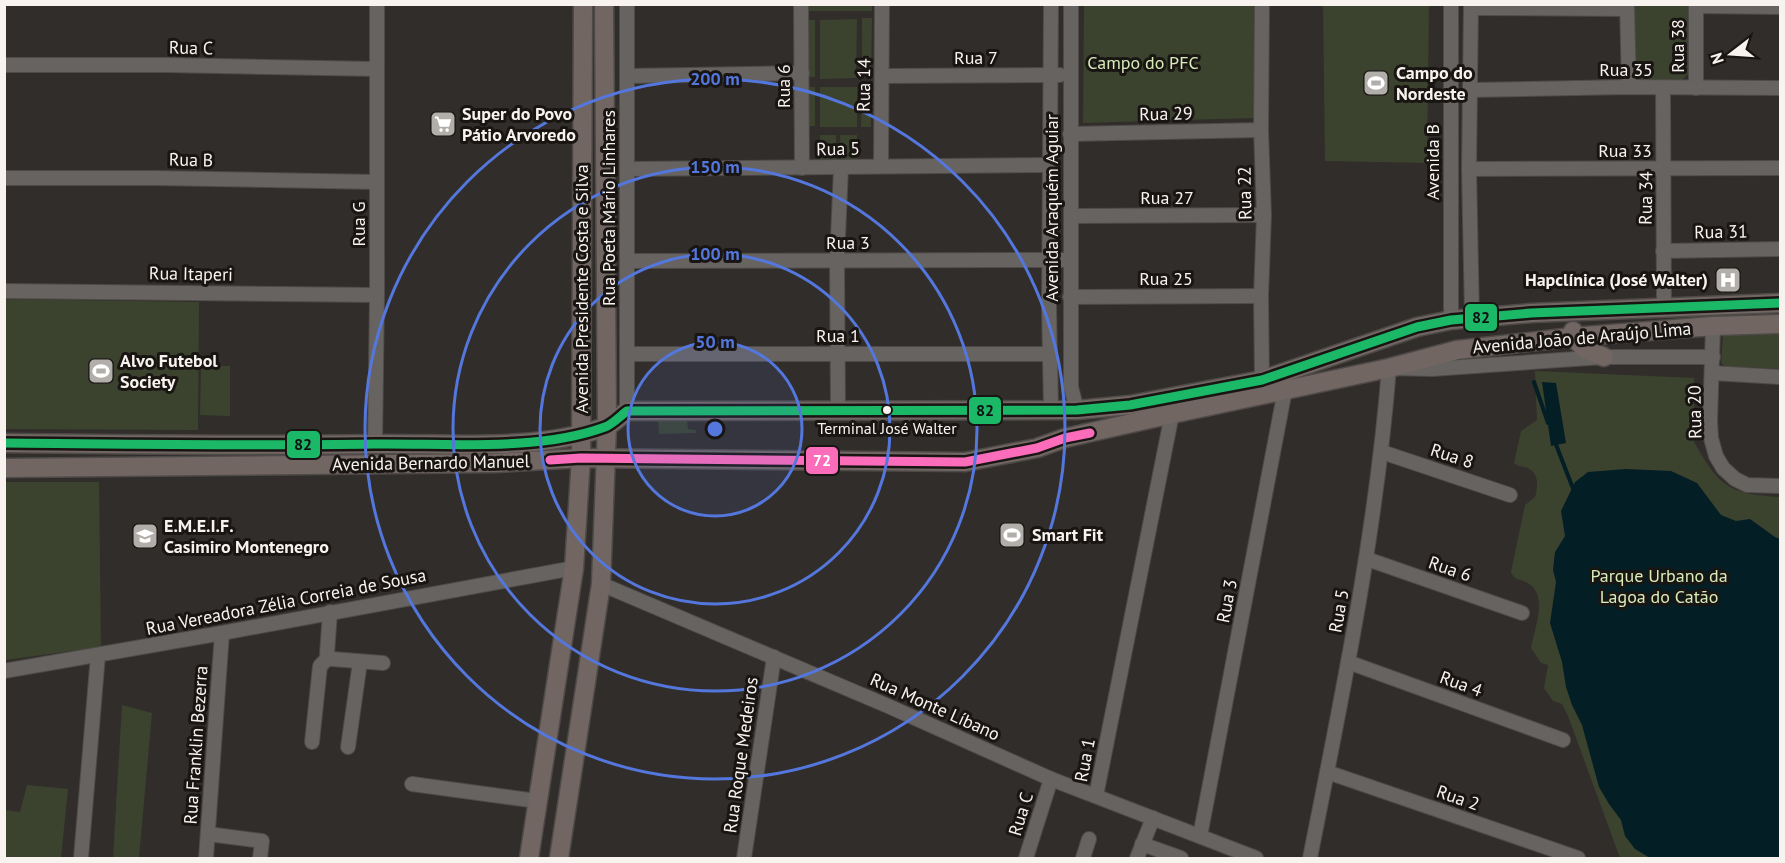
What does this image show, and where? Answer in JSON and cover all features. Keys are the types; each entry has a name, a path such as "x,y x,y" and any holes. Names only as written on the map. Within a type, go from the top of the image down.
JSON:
{"main road":[{"name":"Avenida Presidente Costa e Silva","path":"529,858 574,568 581,458 583,4"},
{"name":"Avenida Presidente Costa e Silva","path":"559,858 601,584 607,426 604,4"},
{"name":"Avenida João de Araújo Lima","path":"605,459 964,462 1037,448 1065,438 1172,414 1275,381 1418,327 1451,320 1531,313 1780,303"},
{"path":"1577,312 1573,325 1573,337 1585,349 1604,357"},
{"path":"1531,313 1538,319 1541,329 1537,337 1531,340"},
{"name":"Avenida João de Araújo Lima","path":"627,411 1077,410 1130,405 1275,381 1389,368 1457,350 1531,340 1713,326 1780,324"},
{"path":"607,426 627,411"},
{"name":"Avenida Bernardo Manuel","path":"4,443 317,446 486,444 542,441 607,426"},
{"name":"Avenida Bernardo Manuel","path":"4,468 495,464 581,458 605,459"},
{"path":"558,667 559,682 564,691 576,693 585,685"},
{"path":"549,726 558,714 563,712 568,716 576,749"}],"street":[{"name":"Rua G","path":"375,444 377,4"},
{"name":"Rua Poeta Mário Linhares","path":"627,4 627,411"},
{"name":"Rua 6","path":"801,4 802,168"},
{"name":"Rua 14","path":"880,166 882,4"},
{"name":"Avenida Araquém Aguiar","path":"1050,410 1051,4"},
{"name":"Avenida Araquém Aguiar","path":"1071,4 1071,387 1077,410"},
{"name":"Rua 22","path":"1262,4 1261,130 1264,215 1261,296 1275,381"},
{"name":"Avenida B","path":"1451,4 1451,320"},
{"path":"1696,5 1780,7"},
{"name":"Rua 38","path":"1696,5 1696,88"},
{"path":"1471,6 1627,7 1629,87"},
{"name":"Avenida B","path":"1471,6 1469,169 1472,317"},
{"name":"Rua C","path":"4,65 376,69"},
{"path":"627,76 802,73"},
{"name":"Rua 7","path":"882,76 1071,75"},
{"name":"Rua 35","path":"1471,90 1629,87 1780,88"},
{"name":"Rua 34","path":"1663,88 1664,309"},
{"name":"Rua 29","path":"1071,134 1261,130"},
{"name":"Rua 5","path":"627,169 1050,165"},
{"path":"838,409 837,261 841,168"},
{"name":"Rua 33","path":"1469,169 1780,168"},
{"name":"Rua B","path":"4,178 377,182"},
{"name":"Rua 27","path":"1071,216 1264,215"},
{"name":"Rua 31","path":"1663,251 1780,249"},
{"name":"Rua 3","path":"627,261 1070,260"},
{"name":"Rua Itaperi","path":"4,291 377,295"},
{"name":"Rua 25","path":"1070,297 1261,296"},
{"name":"Rua 20","path":"1713,326 1710,438 1716,456 1723,468 1735,479 1747,485 1780,486"},
{"name":"Rua 1","path":"627,354 1050,354"},
{"path":"1389,368 1432,369 1604,357 1713,357"},
{"name":"Rua 5","path":"1310,858 1367,559 1382,452 1389,368"},
{"path":"1712,373 1780,376"},
{"name":"Rua 3","path":"1200,836 1275,381"},
{"name":"Rua 1","path":"1096,796 1172,414"},
{"name":"Rua 8","path":"1382,452 1510,495"},
{"name":"Rua 6","path":"1367,559 1522,613"},
{"name":"Rua Vereadora Zélia Correia de Sousa","path":"4,671 574,568"},
{"name":"Rua Monte Líbano","path":"601,584 774,657 1051,779 1200,836 1238,855 1256,858"},
{"path":"330,612 327,654 329,657 383,663"},
{"name":"Rua Franklin Bezerra","path":"206,858 222,633"},
{"path":"81,858 98,655"},
{"path":"312,742 320,666 329,657"},
{"name":"Rua Roque Medeiros","path":"744,858 774,657"},
{"path":"348,747 360,662"},
{"name":"Rua 4","path":"1348,662 1563,740"},
{"name":"Rua 2","path":"1327,772 1578,858"},
{"name":"Rua C","path":"1026,858 1051,779"},
{"path":"412,784 537,801"},
{"path":"1137,858 1153,818"},
{"path":"208,834 262,841 260,858"},
{"path":"1083,858 1089,839"},
{"path":"1142,844 1181,858"}],"green space":[{"path":"804,5 872,5 872,11 804,11"},
{"name":"Campo do PFC","path":"1084,5 1254,5 1254,118 1083,123"},
{"name":"Campo do Nordeste","path":"1323,5 1429,5 1427,163 1325,161"},
{"path":"1628,5 1689,5 1689,73 1682,80 1635,80"},
{"path":"862,18 872,18 871,76 862,76"},
{"path":"857,19 856,78 820,79 820,20"},
{"path":"804,20 815,20 815,77 805,77"},
{"path":"805,87 815,87 815,126 805,126"},
{"path":"820,87 857,87 857,127 820,127"},
{"path":"862,87 871,87 871,127 861,127"},
{"path":"820,135 836,135 837,162 820,162"},
{"path":"840,135 857,135 857,162 841,162"},
{"name":"Alvo Futebol Society","path":"5,299 199,302 198,430 5,429"},
{"path":"1780,329 1780,369 1725,366 1721,363 1723,335 1726,332"},
{"path":"201,365 230,366 230,416 200,415"},
{"name":"Parque Urbano da Lagoa do Catão","path":"1535,371 1694,378 1694,421 1697,429 1694,442 1711,469 1727,485 1737,490 1762,496 1780,497 1780,858 1620,858 1568,716 1562,704 1553,701 1544,688 1548,665 1541,663 1531,648 1539,612 1537,594 1533,587 1515,578 1511,572 1525,505 1535,497 1537,489 1535,474 1514,463 1521,431 1537,420"},
{"path":"658,421 687,421 688,429 696,430 696,433 659,434"},
{"path":"5,482 99,482 101,647 5,660"},
{"path":"122,705 152,713 139,858 113,858"},
{"path":"27,785 68,789 61,858 5,858 5,810 20,812"}],"water":[{"path":"1542,382 1556,383 1566,443 1551,446"},
{"name":"Parque Urbano da Lagoa do Catão","path":"1626,469 1671,471 1697,483 1721,515 1736,521 1750,519 1780,539 1780,858 1650,858 1635,849 1625,836 1621,820 1599,787 1582,725 1566,687 1562,662 1550,623 1556,582 1553,570 1555,552 1565,536 1561,511 1575,482 1588,472"}],"waterway":[{"path":"1534,382 1548,423"},
{"path":"1555,442 1574,491"}],"transit line":[{"name":"82","path":"4,443 491,444 521,443 578,435 608,426 627,411 1077,410 1130,405 1262,380 1417,327 1451,320 1531,313 1780,303"},
{"name":"72","path":"550,460 581,458 965,462 1037,448 1065,438 1090,433"}],"place":[{"name":"Campo do Nordeste","path":"1376,83"},
{"name":"Super do Povo Pátio Arvoredo","path":"443,124"},
{"name":"Hapclínica (José Walter)","path":"1728,280"},
{"name":"Alvo Futebol Society","path":"101,371"},
{"name":"Terminal José Walter","path":"887,410"},
{"name":"Smart Fit","path":"1012,535"},
{"name":"E.M.E.I.F. Casimiro Montenegro","path":"145,536"}]}
